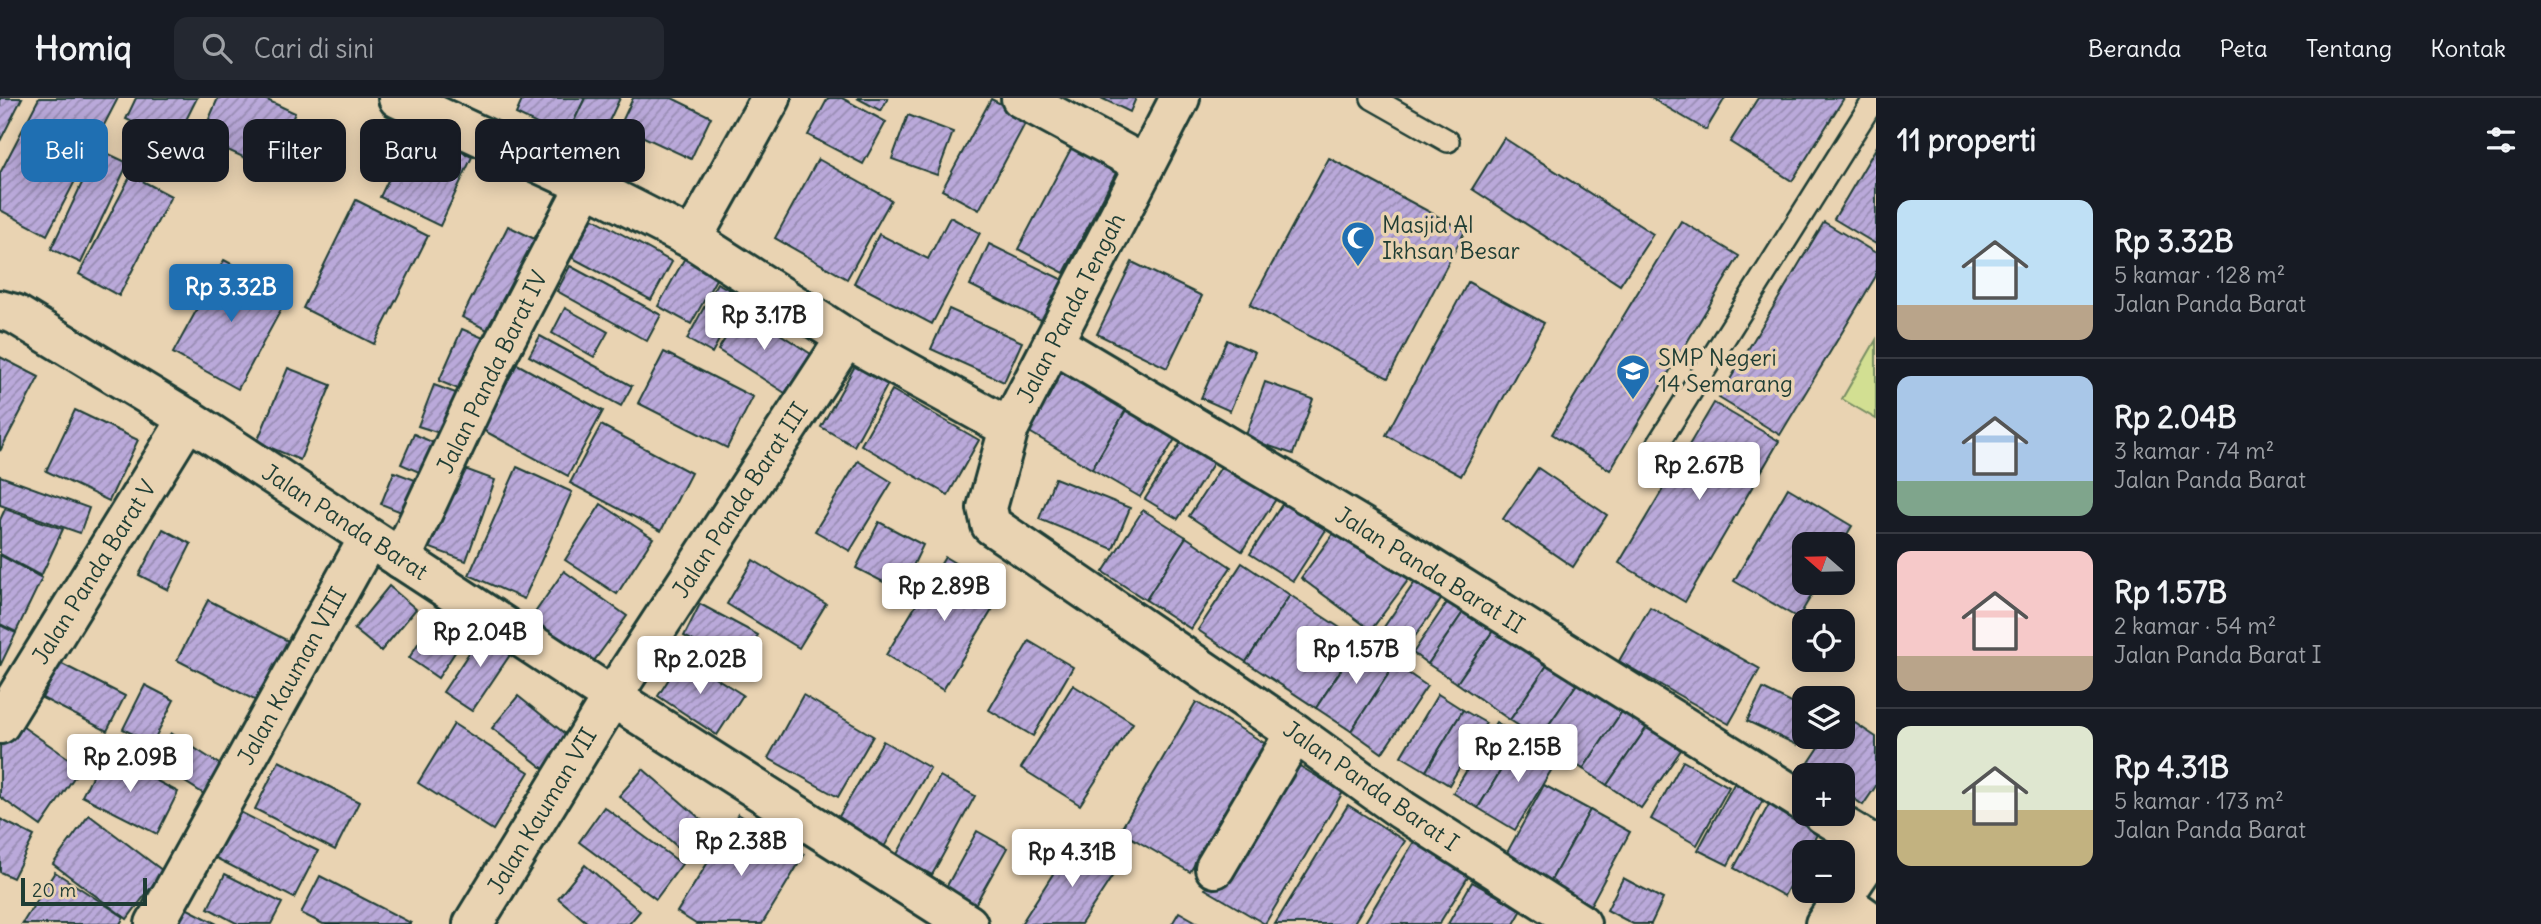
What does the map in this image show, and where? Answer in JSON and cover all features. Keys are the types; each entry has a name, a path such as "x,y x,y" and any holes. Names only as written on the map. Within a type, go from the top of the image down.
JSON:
{"street":[{"path":"398,98 586,185 692,239 846,338 1009,428"},
{"path":"692,239 771,98"},
{"path":"1021,98 1145,165"},
{"name":"Jalan Panda Tengah","path":"991,525 987,508 1009,428 1180,98"},
{"name":"Jalan Panda Barat IV","path":"401,559 489,371 586,185"},
{"name":"Jalan Panda Barat","path":"0,310 15,314 188,419 612,697 968,924"},
{"name":"Jalan Panda Barat III","path":"612,697 846,338"},
{"name":"Jalan Panda Barat II","path":"1053,343 1416,559 1792,794"},
{"name":"Jalan Panda Barat V","path":"0,724 188,419"},
{"name":"Jalan Panda Barat I","path":"991,525 1295,733 1402,810 1581,924"},
{"name":"Jalan Kauman VIII","path":"155,924 368,539"},
{"name":"Jalan Kauman VII","path":"473,924 612,697"},
{"path":"1215,868 1295,733"},
{"path":"1842,826 1876,847 1833,912 1874,924"}],"lane":[{"path":"1372,98 1448,141"},
{"path":"1658,444 1875,98"}],"green space":[{"path":"1876,340 1876,419 1842,399"}],"building":[{"path":"0,98 22,98 0,141"},
{"path":"39,98 118,98 107,119 28,119"},
{"path":"136,98 197,98 186,119 126,119"},
{"path":"218,98 263,98 295,113 292,119 243,119 243,157 229,151 229,119 209,119"},
{"path":"523,98 585,98 575,119 526,119 516,114"},
{"path":"585,98 620,98 610,119 575,119"},
{"path":"633,98 672,98 711,117 691,159 645,138 645,119 623,119"},
{"path":"828,98 842,98 886,122 863,164 808,135"},
{"path":"857,98 888,98 881,111"},
{"path":"1101,98 1136,98 1130,112"},
{"path":"1651,98 1725,98 1706,130"},
{"path":"1758,98 1844,98 1792,181 1730,142"},
{"path":"991,99 1028,118 979,210 942,190"},
{"path":"908,115 953,132 937,175 892,159"},
{"path":"21,133 21,182 74,182 47,235 0,210 0,173"},
{"path":"1504,138 1653,234 1620,285 1472,189"},
{"path":"1074,143 1119,167 1064,273 1018,249"},
{"path":"1876,148 1876,244 1834,219"},
{"path":"461,152 472,157 461,181"},
{"path":"108,154 122,160 122,176 81,263 51,249 82,182 108,182"},
{"name":"Masjid Al Ikhsan Besar","path":"1329,158 1465,231 1388,378 1250,305"},
{"path":"818,159 891,200 847,279 775,238"},
{"path":"127,182 144,182 171,196 119,296 79,274"},
{"path":"387,182 460,182 440,226 380,197"},
{"path":"356,200 428,236 374,344 303,308"},
{"path":"591,217 672,262 651,300 569,256"},
{"path":"950,217 980,233 932,324 854,283 879,234 928,259"},
{"path":"1681,221 1739,256 1610,470 1552,434"},
{"path":"1824,222 1876,253 1876,276 1780,435 1719,398"},
{"path":"508,226 543,243 497,335 462,317"},
{"path":"989,244 1063,280 1043,321 970,285"},
{"path":"687,254 720,272 691,324 658,306"},
{"path":"224,260 289,295 238,389 173,353"},
{"path":"1132,262 1202,296 1167,368 1097,334"},
{"path":"570,266 661,315 647,341 557,291"},
{"path":"1468,282 1544,323 1461,476 1386,435"},
{"path":"717,283 742,297 712,353 687,339"},
{"path":"565,308 608,332 594,357 552,333"},
{"path":"949,309 1022,342 1004,382 931,349"},
{"path":"743,310 811,354 785,393 718,350"},
{"path":"462,329 493,342 470,394 439,381"},
{"path":"540,336 632,386 621,406 529,356"},
{"path":"1227,340 1255,352 1230,411 1201,398"},
{"path":"664,352 753,397 727,448 638,403"},
{"path":"0,357 39,377 0,451"},
{"path":"517,364 603,411 568,476 481,429"},
{"path":"855,366 888,384 854,446 821,427"},
{"path":"288,368 331,385 300,460 257,442"},
{"path":"1060,371 1126,410 1092,469 1026,430"},
{"path":"1265,382 1313,399 1293,454 1245,438"},
{"path":"434,385 464,396 449,436 418,426"},
{"path":"892,390 979,440 948,495 861,445"},
{"path":"1714,403 1779,441 1685,602 1619,563"},
{"path":"75,410 138,440 109,501 46,471"},
{"path":"1126,410 1175,439 1140,497 1092,469"},
{"path":"601,425 691,473 661,531 570,483"},
{"path":"414,434 443,447 430,477 401,464"},
{"path":"1182,441 1214,462 1178,519 1145,499"},
{"path":"858,461 892,482 850,551 815,531"},
{"path":"1225,461 1278,496 1242,551 1189,516"},
{"path":"454,465 495,480 466,561 425,546"},
{"path":"517,467 572,492 524,599 469,575"},
{"path":"1538,468 1607,515 1573,567 1503,519"},
{"path":"394,472 423,483 409,515 381,504"},
{"path":"0,476 89,508 80,533 0,505"},
{"path":"1055,478 1130,508 1113,549 1039,519"},
{"path":"1788,488 1852,526 1848,532 1792,532 1792,595 1812,595 1803,609 1792,609 1792,615 1734,581"},
{"path":"1288,495 1331,522 1293,581 1250,554"},
{"path":"601,504 653,538 617,594 565,560"},
{"path":"5,509 63,529 41,576 0,554 0,520"},
{"path":"1143,510 1186,537 1146,600 1103,572"},
{"path":"879,522 923,545 901,591 856,568"},
{"path":"1338,527 1409,579 1371,630 1301,578"},
{"path":"163,529 191,544 168,590 139,575"},
{"path":"1186,537 1231,567 1191,629 1146,600"},
{"path":"0,555 42,578 16,632 0,624"},
{"path":"945,557 1003,592 943,690 886,655"},
{"path":"753,560 826,604 799,648 727,604"},
{"path":"1242,563 1290,595 1246,662 1198,630"},
{"path":"564,571 627,616 588,669 527,624"},
{"path":"1417,579 1443,597 1398,660 1373,643"},
{"path":"389,586 416,609 381,651 354,629"},
{"path":"1290,595 1360,641 1316,708 1246,662"},
{"path":"1452,595 1468,605 1428,664 1413,653"},
{"path":"208,600 298,646 268,707 177,660"},
{"path":"700,604 758,635 742,667 684,636"},
{"path":"1468,605 1497,625 1457,683 1428,664"},
{"path":"1650,607 1760,669 1729,724 1619,661"},
{"path":"438,612 469,631 438,678 409,658"},
{"path":"0,625 16,633 0,666"},
{"path":"1497,625 1550,661 1510,720 1457,683"},
{"path":"487,626 516,646 472,711 443,692"},
{"path":"1029,641 1073,667 1033,736 989,710"},
{"path":"1360,641 1395,664 1351,731 1316,708"},
{"path":"683,657 743,695 717,735 658,696"},
{"path":"1550,661 1579,681 1539,739 1510,720"},
{"path":"60,663 125,696 107,731 42,698"},
{"path":"1395,664 1427,686 1382,753 1351,731"},
{"path":"1579,681 1623,710 1583,769 1539,739"},
{"path":"145,685 174,700 152,744 123,729"},
{"path":"1073,685 1133,723 1080,805 1021,768"},
{"path":"1763,689 1792,703 1792,743 1747,721"},
{"path":"1438,694 1463,710 1426,771 1401,756"},
{"path":"803,695 873,736 838,797 768,758"},
{"path":"518,696 569,737 544,769 492,728"},
{"path":"1196,702 1266,744 1190,872 1120,831"},
{"path":"1463,710 1486,723 1449,785 1426,771"},
{"path":"1623,710 1647,727 1607,785 1583,769"},
{"path":"16,722 81,767 41,826 0,797 0,745"},
{"path":"1496,722 1521,737 1478,808 1453,793"},
{"path":"1855,723 1876,737 1876,786 1863,805 1855,799 1855,763 1809,763 1818,749 1855,749"},
{"path":"454,724 529,772 493,830 418,783"},
{"path":"1647,727 1681,750 1641,808 1607,785"},
{"path":"171,733 230,771 212,799 152,761"},
{"path":"1521,737 1558,759 1515,830 1478,808"},
{"path":"883,741 930,768 884,847 837,820"},
{"path":"104,753 178,792 157,834 82,796"},
{"path":"1283,756 1343,792 1265,924 1205,889"},
{"path":"279,761 359,802 335,850 255,809"},
{"path":"1683,761 1729,787 1697,845 1651,819"},
{"path":"643,769 704,822 680,849 619,796"},
{"path":"940,776 975,796 932,875 896,856"},
{"path":"1735,782 1764,798 1728,865 1698,850"},
{"path":"1544,785 1590,810 1549,884 1504,858"},
{"path":"1772,799 1792,810 1792,826 1822,826 1814,840 1792,840 1792,881 1784,896 1734,868"},
{"path":"1348,805 1405,841 1353,924 1275,924"},
{"path":"604,807 682,864 656,899 579,842"},
{"path":"1590,810 1630,832 1590,906 1549,884"},
{"path":"238,811 318,851 294,898 214,857"},
{"path":"738,814 804,855 762,924 696,924 677,912"},
{"path":"89,815 163,871 127,919 53,864"},
{"path":"0,819 34,836 13,878 0,872"},
{"path":"977,831 1007,848 972,910 943,893"},
{"path":"1415,840 1470,874 1439,924 1364,924"},
{"path":"1074,841 1117,869 1081,924 1021,924"},
{"path":"585,865 640,911 629,924 589,924 558,898"},
{"path":"55,872 124,917 120,924 22,924"},
{"path":"225,874 282,903 271,924 238,924 208,908"},
{"path":"320,876 411,924 323,924 301,913"},
{"path":"1623,878 1663,899 1651,924 1633,924 1607,910"},
{"path":"1472,882 1522,910 1514,924 1448,924"},
{"path":"184,907 217,924 175,924"},
{"path":"1179,912 1200,924 1172,924"}],"place":[{"name":"Masjid Al Ikhsan Besar","path":"1358,268"},
{"name":"SMP Negeri 14 Semarang","path":"1633,401"}]}
